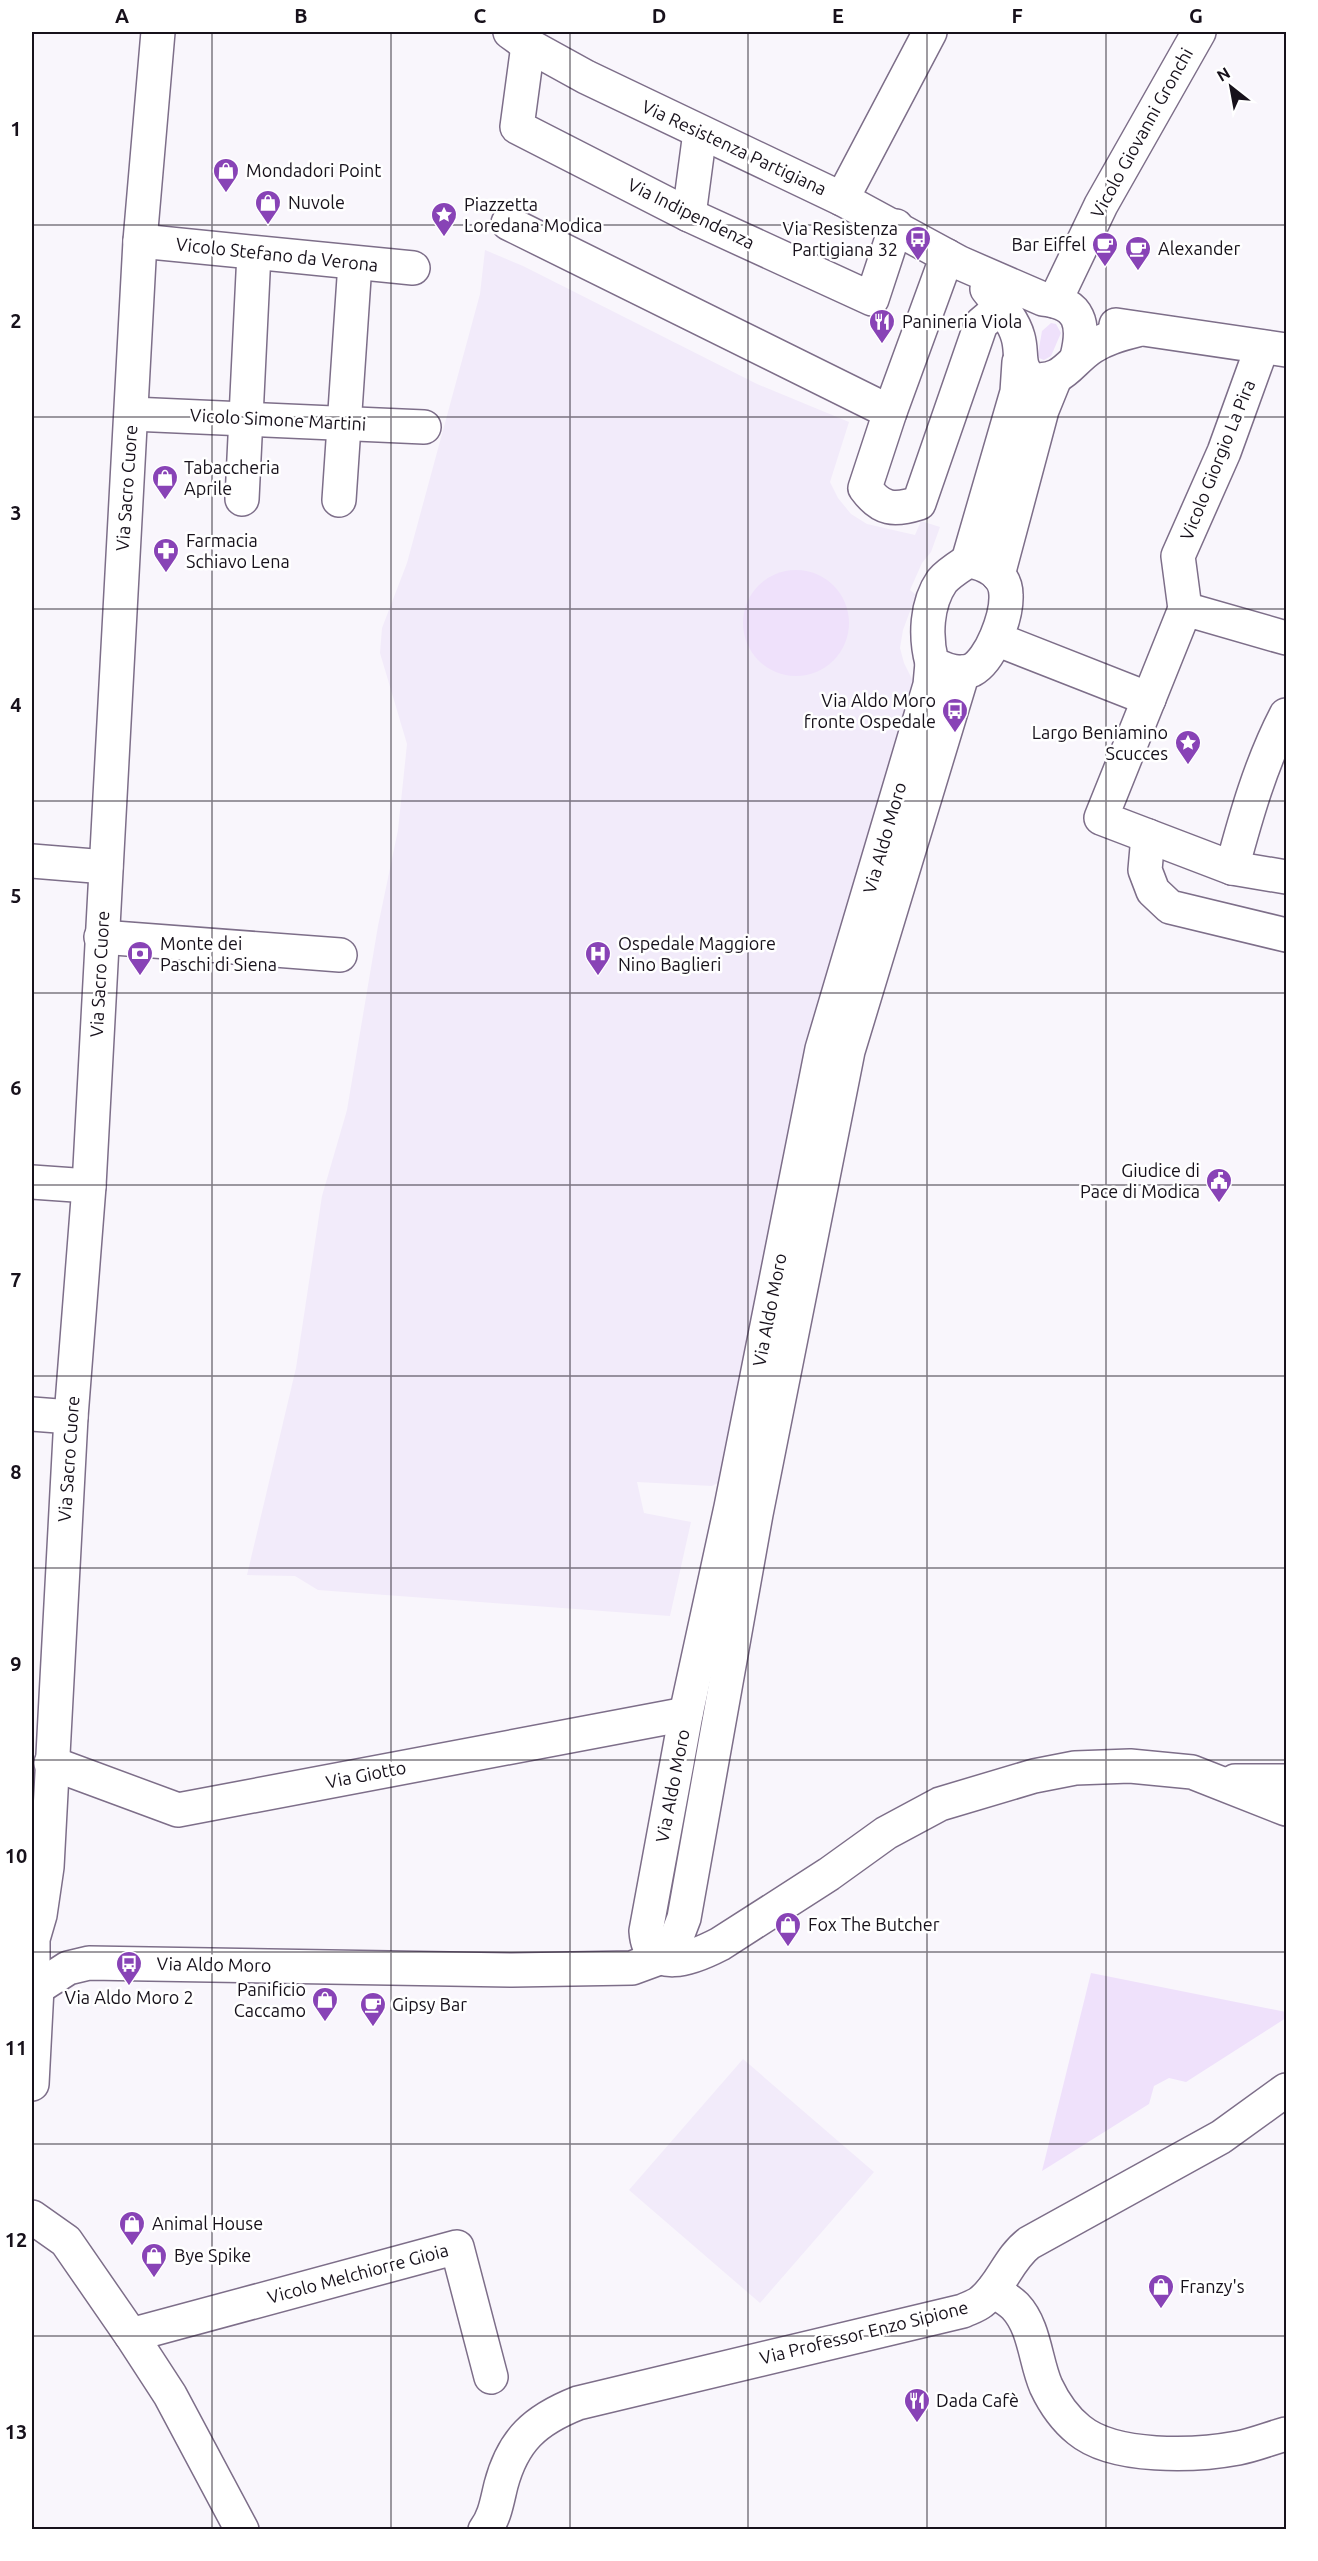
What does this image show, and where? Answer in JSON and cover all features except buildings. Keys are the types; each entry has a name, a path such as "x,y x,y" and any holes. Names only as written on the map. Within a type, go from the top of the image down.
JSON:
{"street":[{"name":"Via Sacro Cuore","path":"34,1971 33,1939 40,1916 39,1867 51,1763 71,1418 89,1186 140,241 158,32"},
{"path":"842,199 930,32"},
{"name":"Vicolo Giovanni Gronchi","path":"1058,305 1101,205 1199,32"},
{"name":"Via Resistenza Partigiana","path":"519,38 586,77 842,199 954,259"},
{"name":"Via Indipendenza","path":"519,38 517,127 689,214 872,299 896,226"},
{"path":"689,214 700,132"},
{"path":"508,223 890,412"},
{"name":"Vicolo Stefano da Verona","path":"140,241 413,268"},
{"path":"242,499 254,253"},
{"path":"954,259 1058,305 1137,330 1274,349"},
{"path":"954,259 890,412 865,488 873,500 886,507 903,508 919,503 981,324 1001,307"},
{"path":"954,259 988,289 1010,319 1024,373 1032,379 1066,368 1112,336 1137,330"},
{"path":"339,500 355,263"},
{"path":"968,561 980,562 989,566 998,575 1006,595 996,639 987,655 973,669 963,672 946,670 932,663 928,648 927,626 934,599 942,582 968,561 1017,392 1019,350 1026,312 1032,304 1058,305 1081,326 1082,338 1042,410 998,575"},
{"name":"Vicolo Giorgio La Pira","path":"1185,609 1178,556 1224,452 1274,349"},
{"name":"Vicolo Simone Martini","path":"132,414 424,427"},
{"path":"1287,638 1185,609 1101,818 1233,868 1287,877"},
{"path":"996,639 1149,699"},
{"name":"Via Aldo Moro","path":"89,1963 512,1970 632,1968 662,1958 676,1939 684,1918 743,1510 822,1049 930,685 932,663"},
{"name":"Via Aldo Moro","path":"662,1958 652,1952 647,1944 645,1931 686,1714 743,1510 848,1051 963,672"},
{"path":"1233,868 1247,813 1275,737 1287,715"},
{"path":"1148,836 1145,870 1153,891 1170,907 1287,935"},
{"path":"32,861 106,867"},
{"path":"102,937 340,955"},
{"path":"32,1182 89,1186"},
{"path":"32,1414 71,1418"},
{"name":"Via Giotto","path":"51,1763 178,1810 686,1714"},
{"path":"662,1958 677,1961 701,1954 720,1944 829,1874 886,1833 951,1800 1034,1776 1075,1768 1131,1766 1192,1772 1287,1809"},
{"path":"1219,1781 1287,1781"},
{"path":"40,1916 54,1941 66,1952 89,1963"},
{"path":"679,1931 694,1940 720,1944"},
{"path":"32,2084 34,1971 68,1968 89,1963"},
{"name":"Via Professor Enzo Sipione","path":"485,2529 492,2521 513,2452 522,2438 539,2422 557,2411 578,2403 963,2311 981,2302 993,2290 1016,2253 1029,2242 1221,2137 1287,2090"},
{"path":"32,2217 66,2241 131,2335 175,2405 242,2529"},
{"name":"Vicolo Melchiorre Gioia","path":"131,2335 457,2247 491,2377"},
{"path":"993,2290 1015,2306 1028,2325 1046,2385 1059,2411 1080,2431 1105,2444 1159,2453 1203,2452 1239,2448 1287,2434"}],"shaded area":[{"name":"Ospedale Maggiore Nino Baglieri","path":"485,250 523,266 757,384 849,422 830,482 838,498 851,514 867,524 915,535 921,521 940,527 931,552 922,563 910,590 916,595 903,630 900,648 913,681 805,1048 718,1483 712,1486 637,1482 644,1513 691,1522 670,1616 318,1590 295,1576 247,1575 296,1368 322,1196 347,1110 378,926 398,830 407,744 380,653 382,628 407,563 480,294"},
{"path":"1051,323 1056,324 1061,333 1051,356 1044,360 1039,358 1038,354 1042,331"},
{"path":"796,570 816,574 833,586 845,603 849,623 845,643 833,660 816,672 796,676 776,672 759,660 747,643 743,623 747,603 759,586 776,574"},
{"path":"1091,1973 1286,2012 1286,2018 1186,2082 1169,2078 1154,2086 1149,2104 1042,2171"},
{"path":"743,2059 874,2172 760,2303 629,2190"}],"place":[{"name":"Mondadori Point","path":"226,194"},
{"name":"Nuvole","path":"268,226"},
{"name":"Piazzetta Loredana Modica","path":"444,238"},
{"name":"Via Resistenza Partigiana 32","path":"918,262"},
{"name":"Bar Eiffel","path":"1105,268"},
{"name":"Alexander","path":"1138,272"},
{"name":"Panineria Viola","path":"882,345"},
{"name":"Tabaccheria Aprile","path":"165,501"},
{"name":"Farmacia Schiavo Lena","path":"166,574"},
{"name":"Via Aldo Moro fronte Ospedale","path":"955,734"},
{"name":"Largo Beniamino Scucces","path":"1188,766"},
{"name":"Monte dei Paschi di Siena","path":"140,977"},
{"name":"Ospedale Maggiore Nino Baglieri","path":"598,977"},
{"name":"Giudice di Pace di Modica","path":"1219,1204"},
{"name":"Fox The Butcher","path":"788,1948"},
{"name":"Via Aldo Moro 2","path":"129,1987"},
{"name":"Panificio Caccamo","path":"325,2023"},
{"name":"Gipsy Bar","path":"373,2028"},
{"name":"Animal House","path":"132,2247"},
{"name":"Bye Spike","path":"154,2279"},
{"name":"Franzy's","path":"1161,2310"},
{"name":"Dada Cafè","path":"917,2424"}]}
